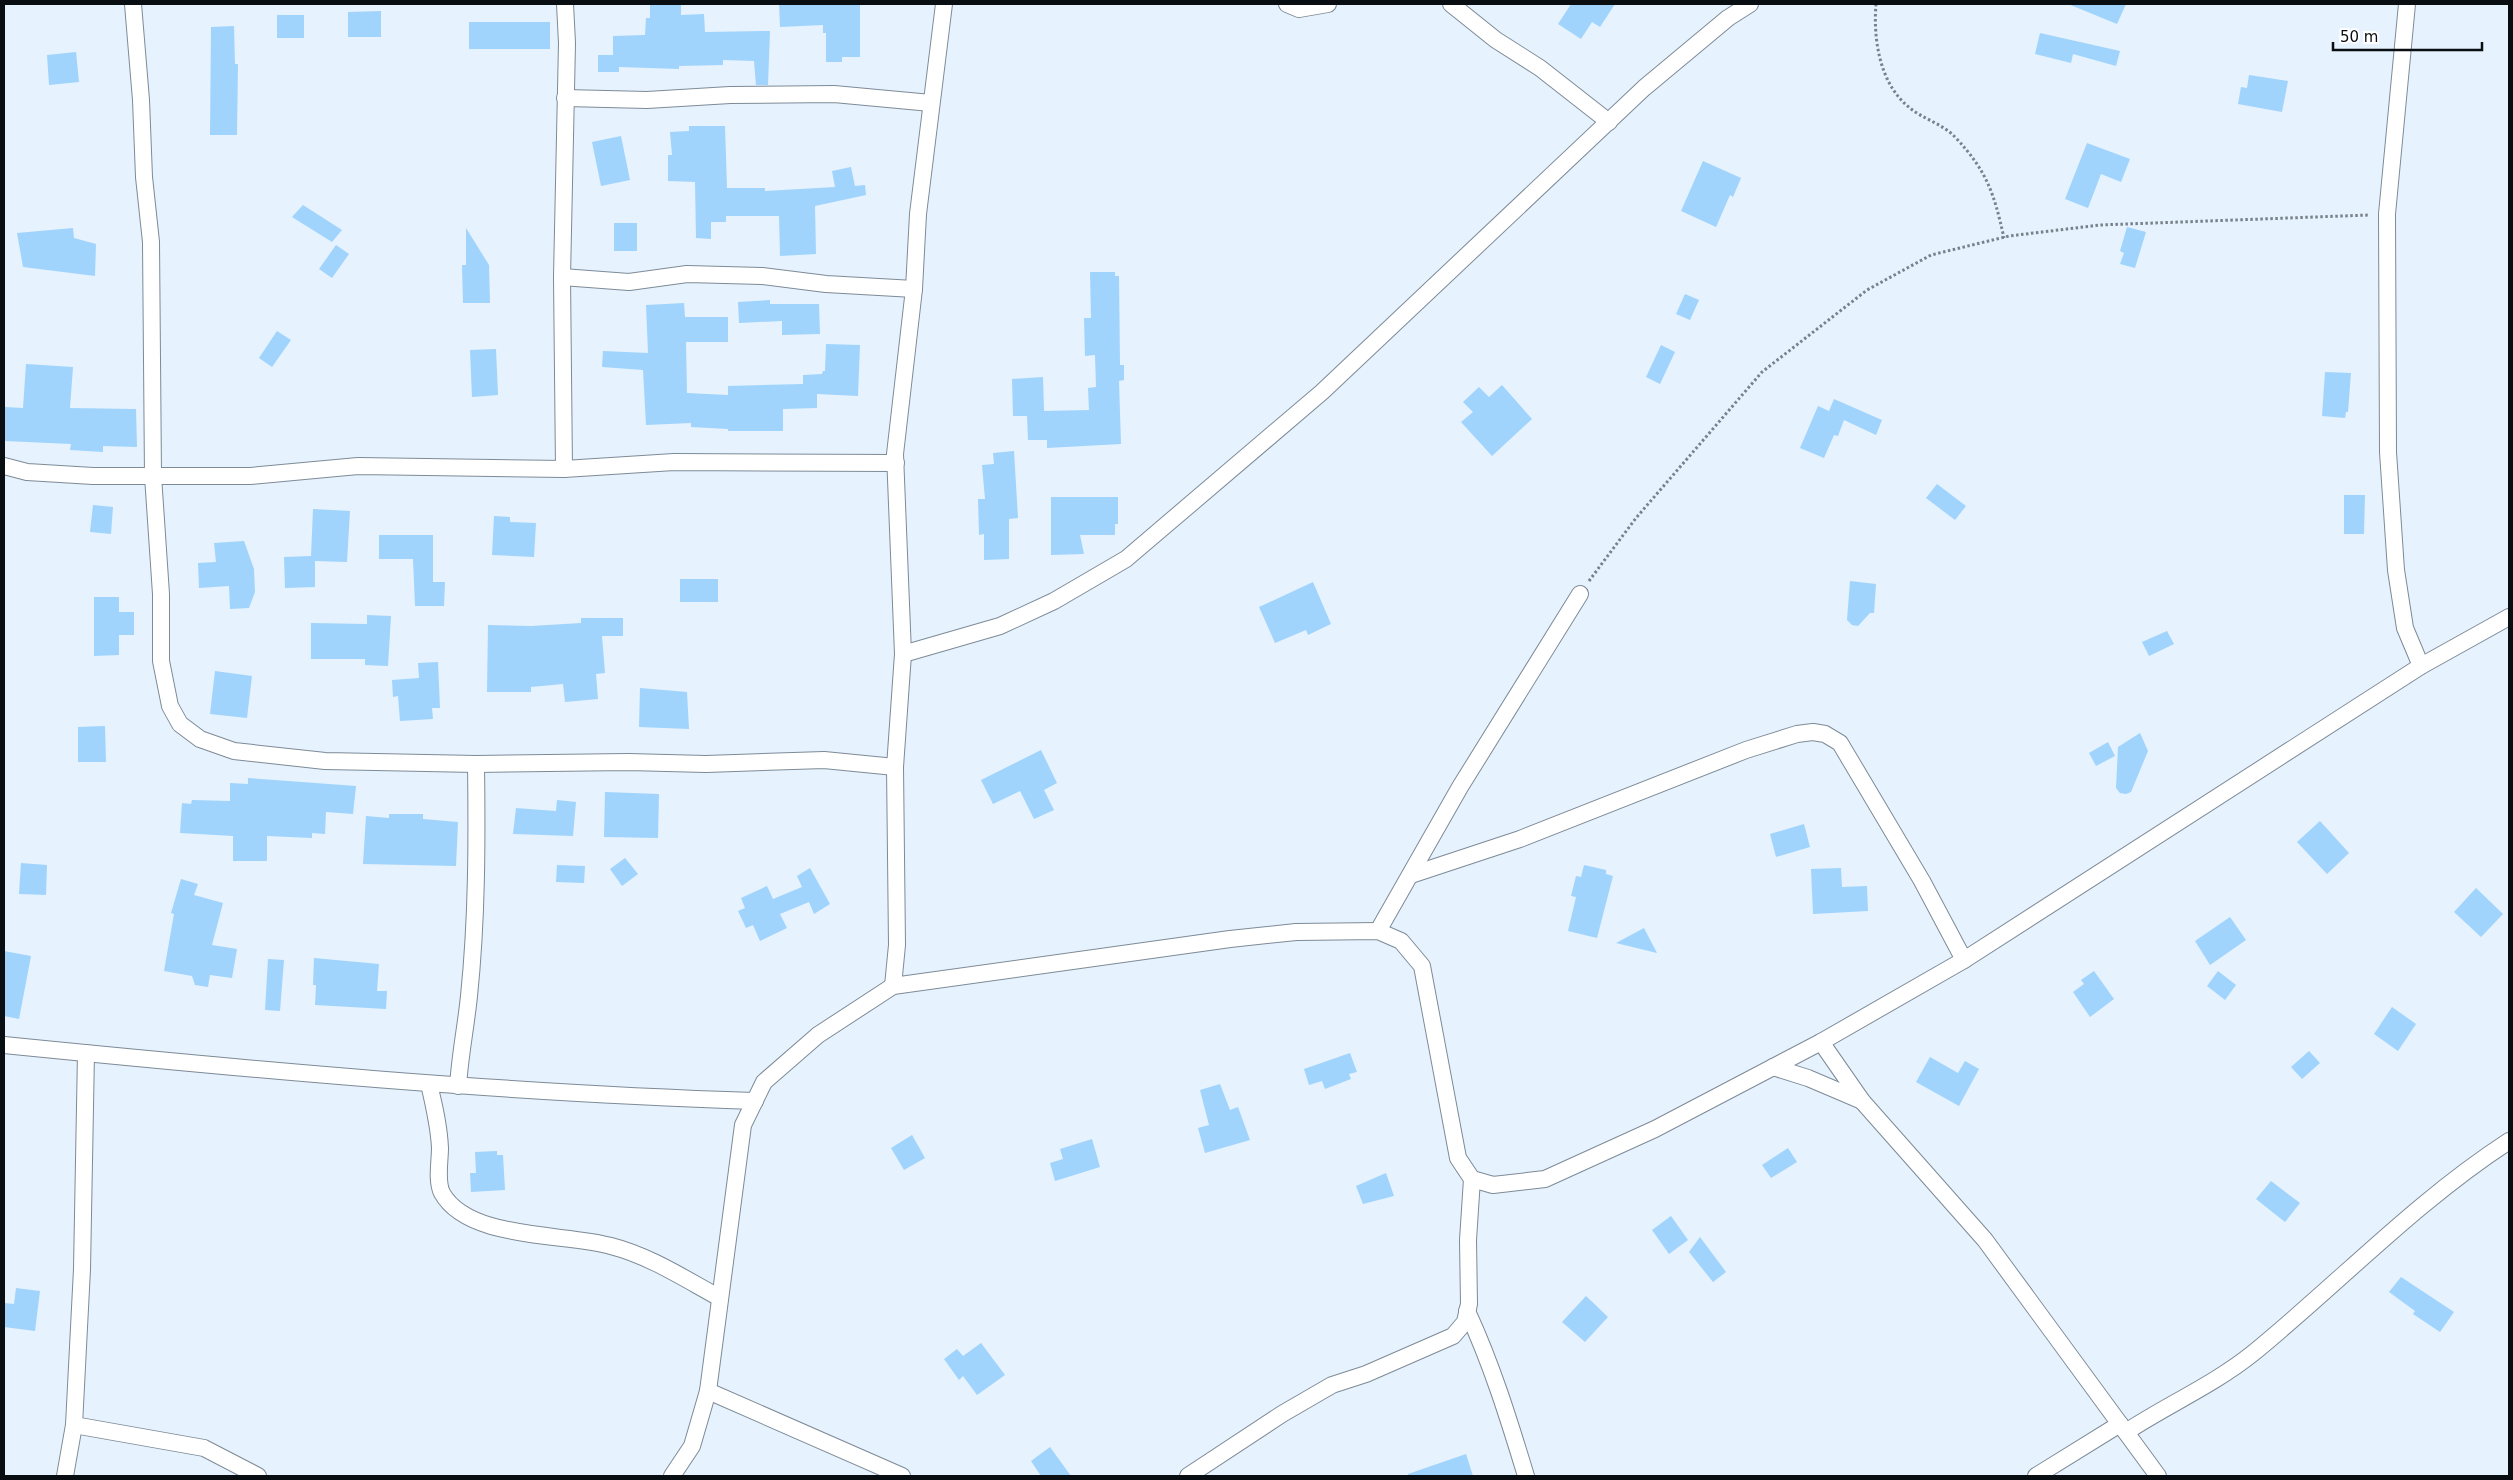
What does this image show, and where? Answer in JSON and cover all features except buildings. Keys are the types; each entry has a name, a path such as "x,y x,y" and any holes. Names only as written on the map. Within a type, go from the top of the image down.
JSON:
{"street":[{"path":"134,4 144,177 152,242 153,476 161,594 161,661 170,706 180,724 200,739 234,751 325,761 476,764 628,762 706,764 824,760 895,767"},
{"path":"564,469 562,277 565,4"},
{"path":"893,986 897,945 895,767 904,654 896,462 914,289 918,214 944,4"},
{"path":"1287,4 1298,9 1328,4"},
{"path":"1451,4 1496,40 1540,68 1610,122"},
{"path":"904,654 1000,626 1054,601 1126,559 1322,392 1644,88 1728,18 1750,4"},
{"path":"2407,4 2387,214 2388,432 2396,570 2405,628 2421,666"},
{"path":"565,98 648,100 834,94 931,103"},
{"path":"562,277 629,282 687,274 724,275 914,289"},
{"path":"4,466 37,472 153,476 250,476 358,466 564,469 674,462 896,462"},
{"path":"1378,931 1512,700 1580,594"},
{"path":"1472,1179 1493,1185 1545,1179 1655,1128 1821,1042 1964,960 2421,666 2509,617"},
{"path":"1411,875 1520,839 1746,750 1797,734 1813,732 1825,734 1840,742 1922,881 1964,960"},
{"path":"458,1086 460,1054 469,996 474,921 478,848 476,764"},
{"path":"672,1476 692,1446 708,1391 743,1124 764,1082 818,1035 893,986 1230,939 1296,932 1378,931 1401,941 1422,966 1458,1158 1472,1179 1465,1322 1453,1336 1366,1374 1332,1385 1282,1414 1188,1476"},
{"path":"1821,1042 1862,1101 1985,1240 2158,1476"},
{"path":"4,1046 429,1084 625,1097 755,1101"},
{"path":"65,1476 74,1425 82,1269 86,1053"},
{"path":"1773,1067 1808,1078 1862,1101"},
{"path":"429,1084 438,1127 441,1191 455,1211 483,1223 524,1234 610,1245 646,1258 720,1298"},
{"path":"2036,1476 2214,1380 2250,1355 2433,1197 2509,1141"},
{"path":"1467,1311 1484,1347 1503,1400 1526,1476"},
{"path":"708,1391 902,1476"},
{"path":"74,1425 204,1448 258,1476"}],"path":[{"path":"1876,4 1876,45 1896,96 1911,110 1953,135 1981,168 1995,198 2004,238"},
{"path":"1580,594 1636,518 1762,372 1867,290 1931,255 2004,238 2100,225 2387,214"}]}
